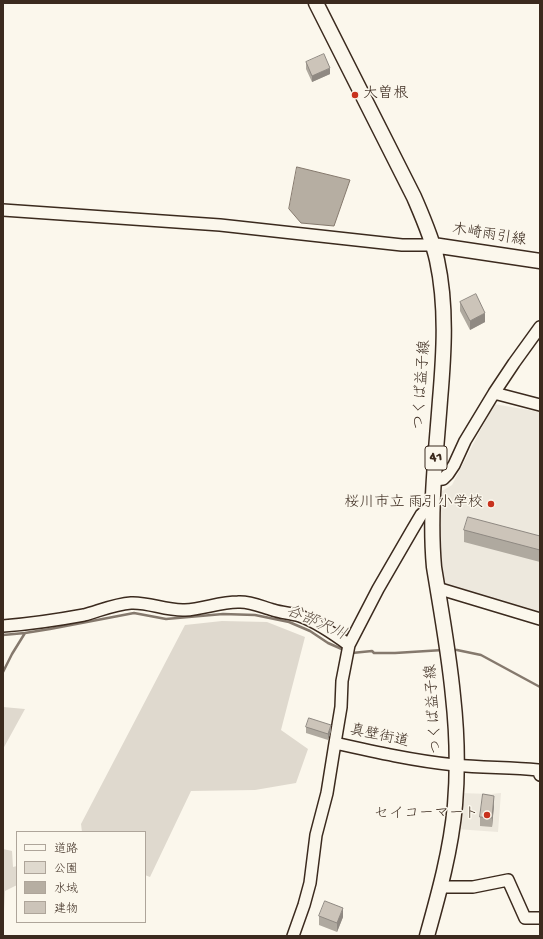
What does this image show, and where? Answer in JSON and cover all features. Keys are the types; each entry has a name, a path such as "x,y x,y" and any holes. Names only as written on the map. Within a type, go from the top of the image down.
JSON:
{"main road":[{"name":"つくば益子線","path":"316,3 426,223 433,245 440,279 444,324 442,374 434,480 433,547 437,588 449,660 453,696 456,765 455,805 452,833 441,886 427,936"},
{"name":"木崎雨引線","path":"433,245 540,261"}],"street":[{"path":"3,210 220,225 402,245 433,245"},
{"path":"434,480 443,479 448,474 454,465 465,441 494,393 540,327"},
{"path":"494,393 540,404"},
{"name":"真壁街道","path":"433,504 421,515 411,532 378,589 348,649 342,681 341,706 335,744 420,761 456,765 538,770 540,775"},
{"path":"437,588 540,619"},
{"path":"3,626 29,624 58,619 131,603 152,605 176,610 190,610 236,602 246,602 307,618 348,649"},
{"path":"293,936 310,883 316,835 326,793 335,744"},
{"path":"441,886 473,886 508,880 525,918 540,918"}],"shaded area":[{"name":"桜川市立 雨引小学校","path":"494,404 540,412 540,614 443,583 439,552 442,491 452,485"},
{"path":"459,793 501,793 498,832 456,829"}],"green space":[{"path":"222,621 267,622 305,637 281,730 308,749 296,783 255,790 191,791 150,877 146,875 146,831 82,831 81,824 185,625"},
{"path":"3,707 25,709 3,749"},
{"path":"3,849 12,851 13,867 16,866 16,886 5,891 3,932"}],"water":[{"path":"297,167 350,180 334,226 301,223 289,209"}],"building":[{"path":"324,54 330,68 312,76 306,62"},
{"path":"476,294 485,313 470,321 460,302"},
{"path":"468,517 540,536 540,550 464,530"},
{"path":"309,718 331,725 328,734 306,727"},
{"path":"483,794 494,796 492,818 480,817"},
{"path":"325,901 343,908 337,923 319,916"}],"waterway":[{"name":"谷部沢川","path":"3,635 50,629 134,613 166,619 223,614 255,615 289,622 310,631 328,643 344,650"},
{"path":"3,672 25,633"},
{"name":"谷部沢川","path":"351,653 372,651 374,653 395,653 443,650"},
{"name":"谷部沢川","path":"452,650 481,655 540,687"}],"place":[{"name":"大曽根","path":"355,95"},
{"name":"桜川市立 雨引小学校","path":"491,504"},
{"name":"セイコーマート","path":"487,815"}]}
